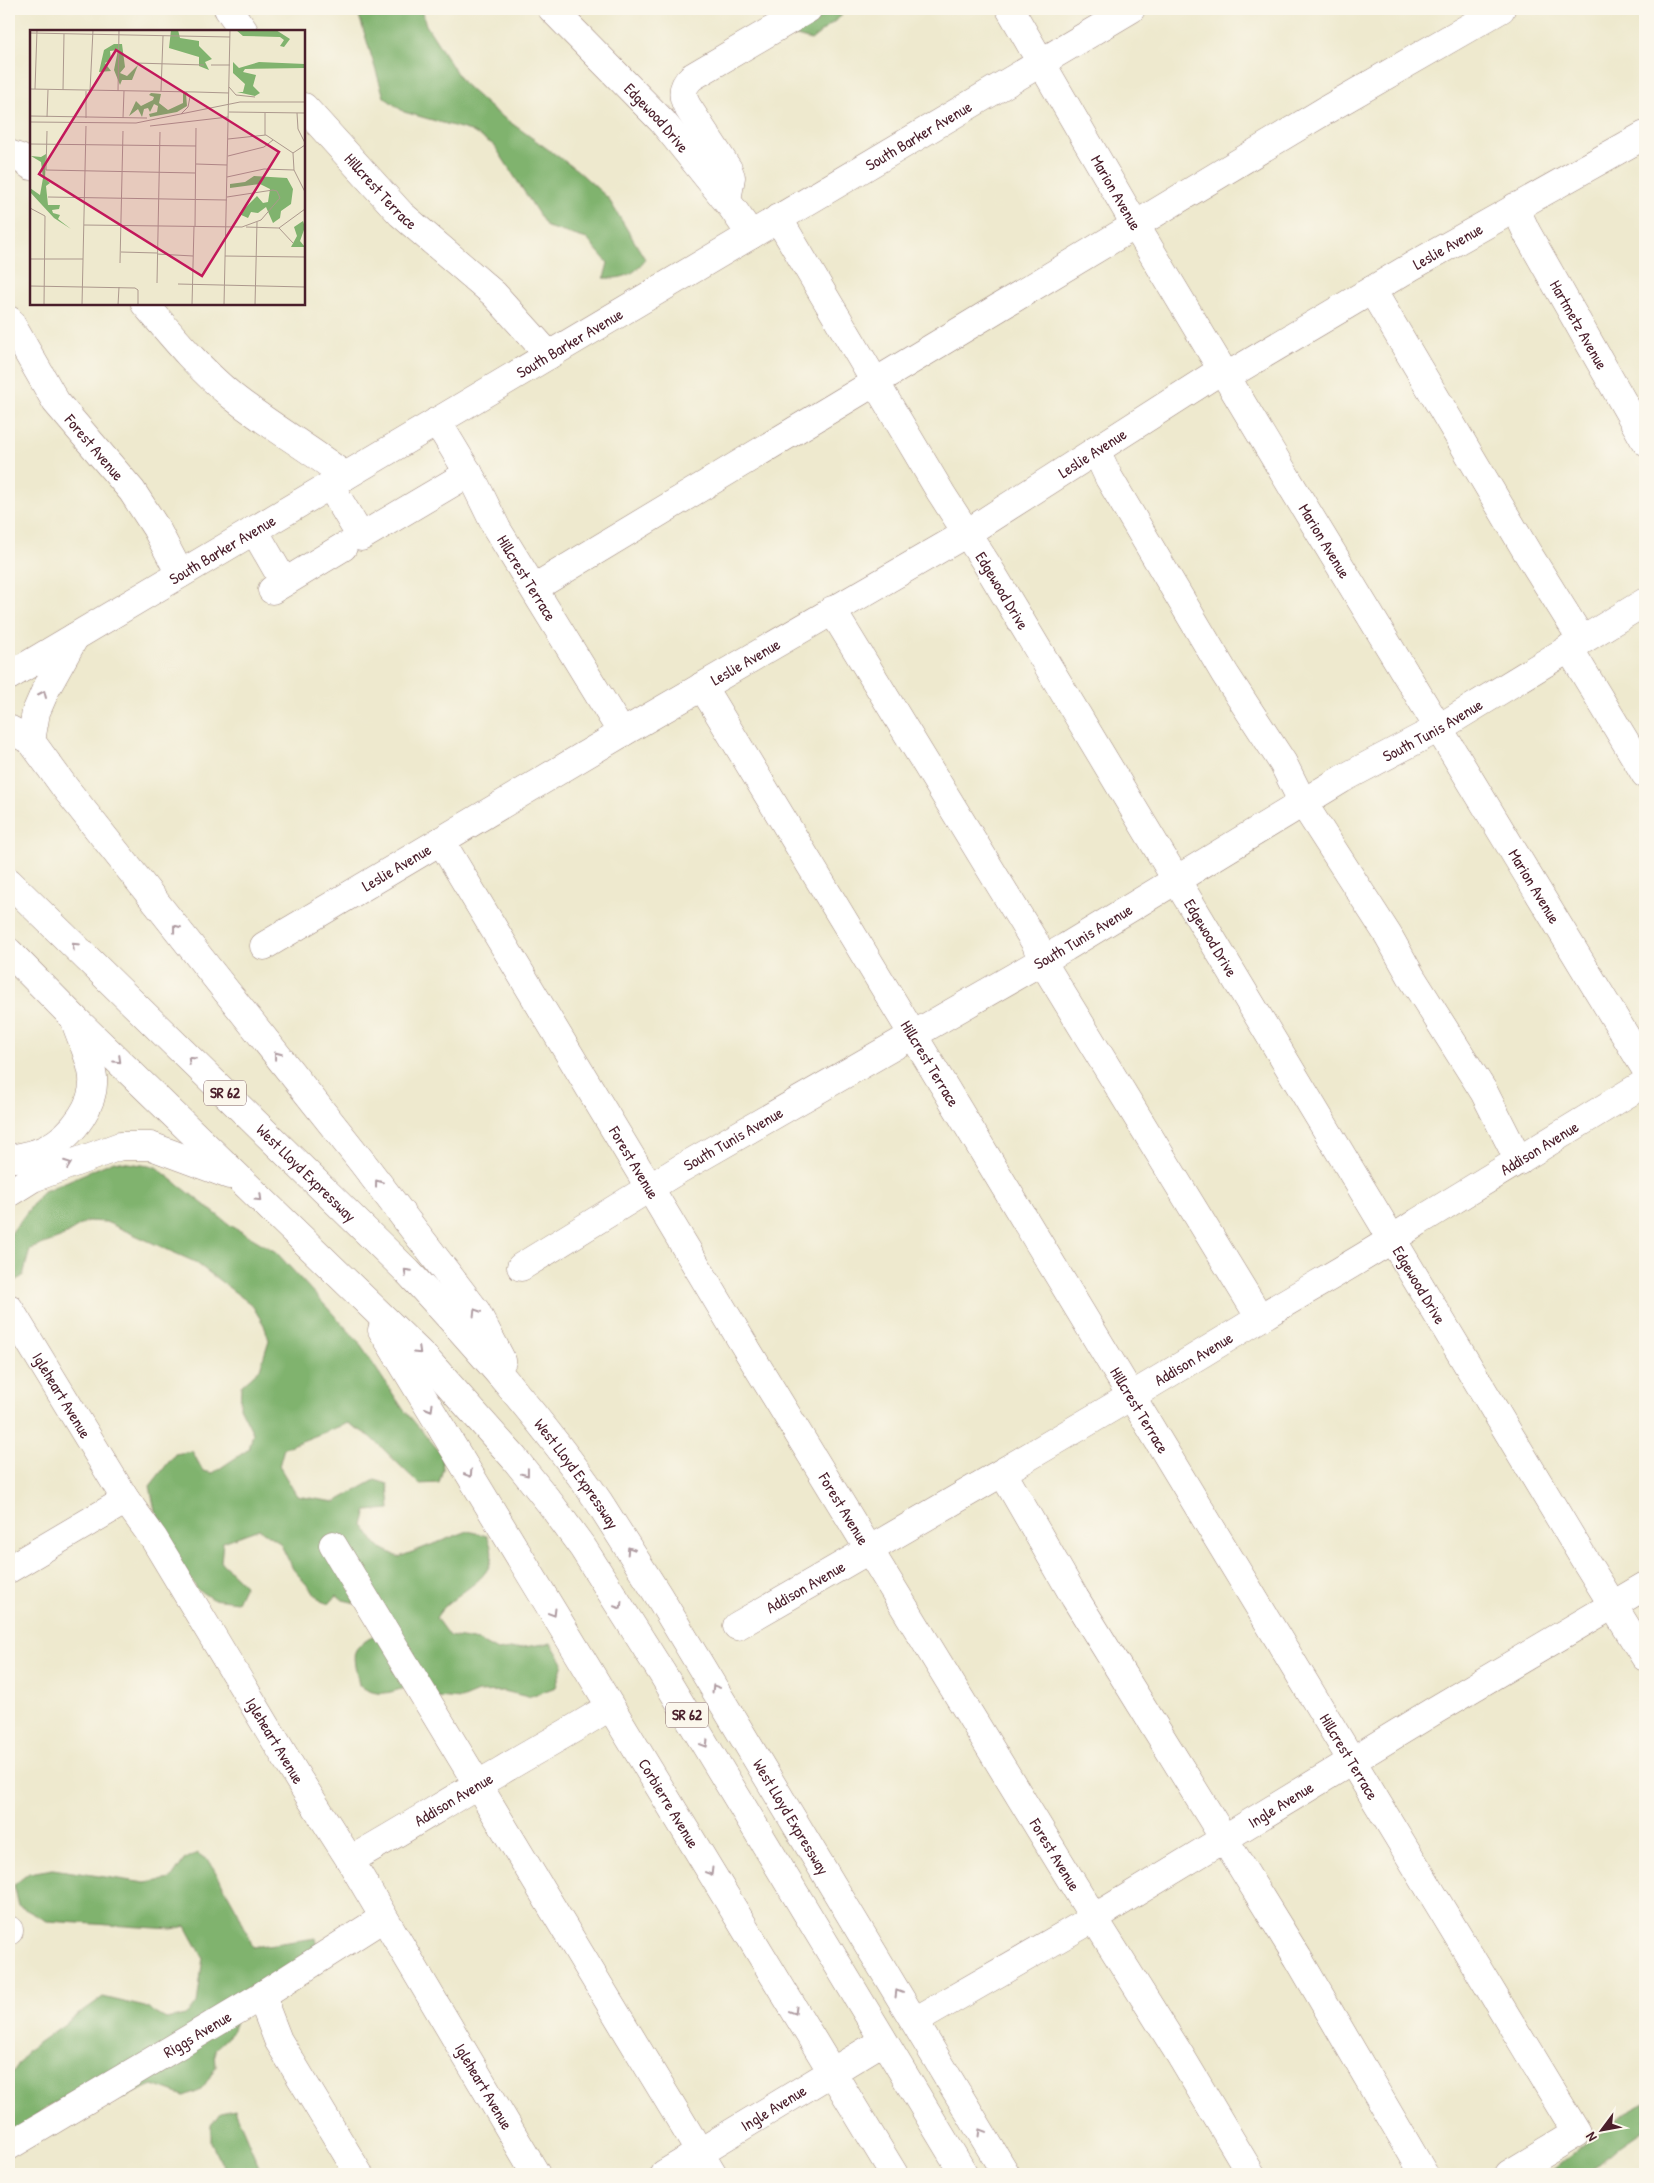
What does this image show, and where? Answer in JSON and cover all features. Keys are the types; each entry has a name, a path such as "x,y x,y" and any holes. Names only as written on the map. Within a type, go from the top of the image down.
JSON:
{"main road":[{"path":"228,9 243,30"},
{"name":"Edgewood Drive","path":"552,9 662,121 727,201 750,235"},
{"path":"727,201 731,178 728,169 683,98 686,83 692,76 808,9"},
{"name":"Marion Avenue","path":"1010,9 1136,226 1225,372 1299,499 1645,1068"},
{"name":"South Barker Avenue","path":"9,676 1131,9"},
{"path":"534,588 1326,110 1501,9"},
{"name":"Hillcrest Terrace","path":"305,108 401,214 494,294 549,354"},
{"name":"Leslie Avenue","path":"264,946 702,686 967,533 1096,450 1225,372 1645,135"},
{"path":"9,154 20,158 30,165"},
{"name":"Hartmetz Avenue","path":"1515,208 1527,234 1645,440"},
{"name":"Edgewood Drive","path":"778,218 1645,1657"},
{"path":"1372,290 1527,552 1645,774"},
{"path":"146,305 210,377 234,397 318,455 338,480 361,537 469,473"},
{"name":"Forest Avenue","path":"9,320 56,402 132,491 156,528 180,574"},
{"name":"Hillcrest Terrace","path":"437,421 469,473 497,529 622,733"},
{"path":"1096,450 1109,478 1225,674 1283,763 1303,803 1359,889 1412,978 1484,1092 1519,1161"},
{"path":"254,530 278,586 343,547"},
{"name":"South Tunis Avenue","path":"521,1267 680,1169 1042,961 1342,779 1439,728 1645,602"},
{"path":"832,610 1036,944 1042,961 1260,1318"},
{"path":"74,637 36,712 20,735 66,790 362,1162 476,1311 523,1402"},
{"name":"Hillcrest Terrace","path":"702,686 1576,2133 1509,2174"},
{"name":"Forest Avenue","path":"441,840 746,1348 1251,2174"},
{"name":"West Lloyd Expressway","path":"9,882 408,1272 461,1329 523,1402 598,1502 658,1595 1006,2174"},
{"name":"SR 62","path":"9,952 74,1018 426,1359 514,1458 583,1548 667,1681 964,2174"},
{"path":"9,1159 27,1156 58,1141 82,1116 93,1086 92,1072 74,1018"},
{"name":"Addison Avenue","path":"737,1626 1003,1473 1393,1240 1418,1222 1645,1084"},
{"path":"9,1193 21,1179 108,1149 135,1145 151,1146 238,1178"},
{"name":"Corbierre Avenue","path":"358,1293 894,2174"},
{"name":"Igleheart Avenue","path":"9,1308 126,1500 154,1539 299,1780 350,1860 536,2174"},
{"path":"1003,1473 1075,1598 1298,1958 1424,2174"},
{"path":"9,1569 126,1500"},
{"path":"333,1546 706,2164"},
{"name":"Ingle Avenue","path":"915,2021 1094,1918 1645,1586"},
{"name":"Addison Avenue","path":"350,1860 570,1733 609,1707"},
{"name":"Riggs Avenue","path":"9,2146 266,1993 383,1918"},
{"path":"266,1993 266,2009 278,2040 359,2174"},
{"name":"Ingle Avenue","path":"664,2174 706,2164 831,2072 883,2041"}],"green space":[{"path":"357,9 421,9 426,25 463,83 493,110 577,170 608,198 645,259 637,269 623,277 604,278 608,263 587,239 547,227 494,145 471,131 404,112 384,97"},
{"path":"768,9 845,9 840,17 811,40 786,33"},
{"path":"114,1161 156,1167 230,1225 276,1252 357,1340 403,1409 441,1453 443,1469 439,1483 419,1484 371,1437 348,1423 284,1448 279,1466 297,1496 335,1502 375,1480 388,1484 390,1509 367,1511 363,1525 377,1546 399,1557 468,1531 487,1536 492,1551 490,1563 485,1573 444,1608 436,1618 449,1636 479,1641 497,1651 551,1643 563,1663 556,1687 528,1697 504,1691 478,1692 461,1699 437,1697 418,1683 388,1693 367,1690 359,1685 354,1658 355,1652 363,1643 381,1632 386,1610 343,1600 337,1595 329,1604 321,1601 293,1569 280,1543 259,1529 223,1542 221,1562 245,1585 237,1602 212,1599 197,1589 158,1525 150,1486 175,1454 192,1451 203,1471 213,1473 249,1449 253,1433 240,1407 241,1386 260,1369 269,1340 264,1325 252,1305 195,1262 106,1222 87,1221 60,1238 30,1249 23,1276 9,1282 9,1236 42,1192"},
{"path":"197,1853 210,1862 238,1912 253,1947 316,1938 319,1952 246,1989 232,2033 215,2049 216,2067 202,2089 184,2096 153,2085 114,2101 78,2091 47,2107 9,2138 9,2078 28,2050 103,1997 145,2007 166,2019 185,2015 197,2004 203,1957 186,1926 172,1929 47,1921 19,1906 14,1885 29,1873 53,1869 145,1883 171,1879 184,1860"},
{"path":"1645,2102 1645,2129 1620,2146 1589,2174 1547,2174 1626,2112"},
{"path":"235,2110 262,2174 225,2174 225,2170 211,2143 211,2125 220,2113"}]}
